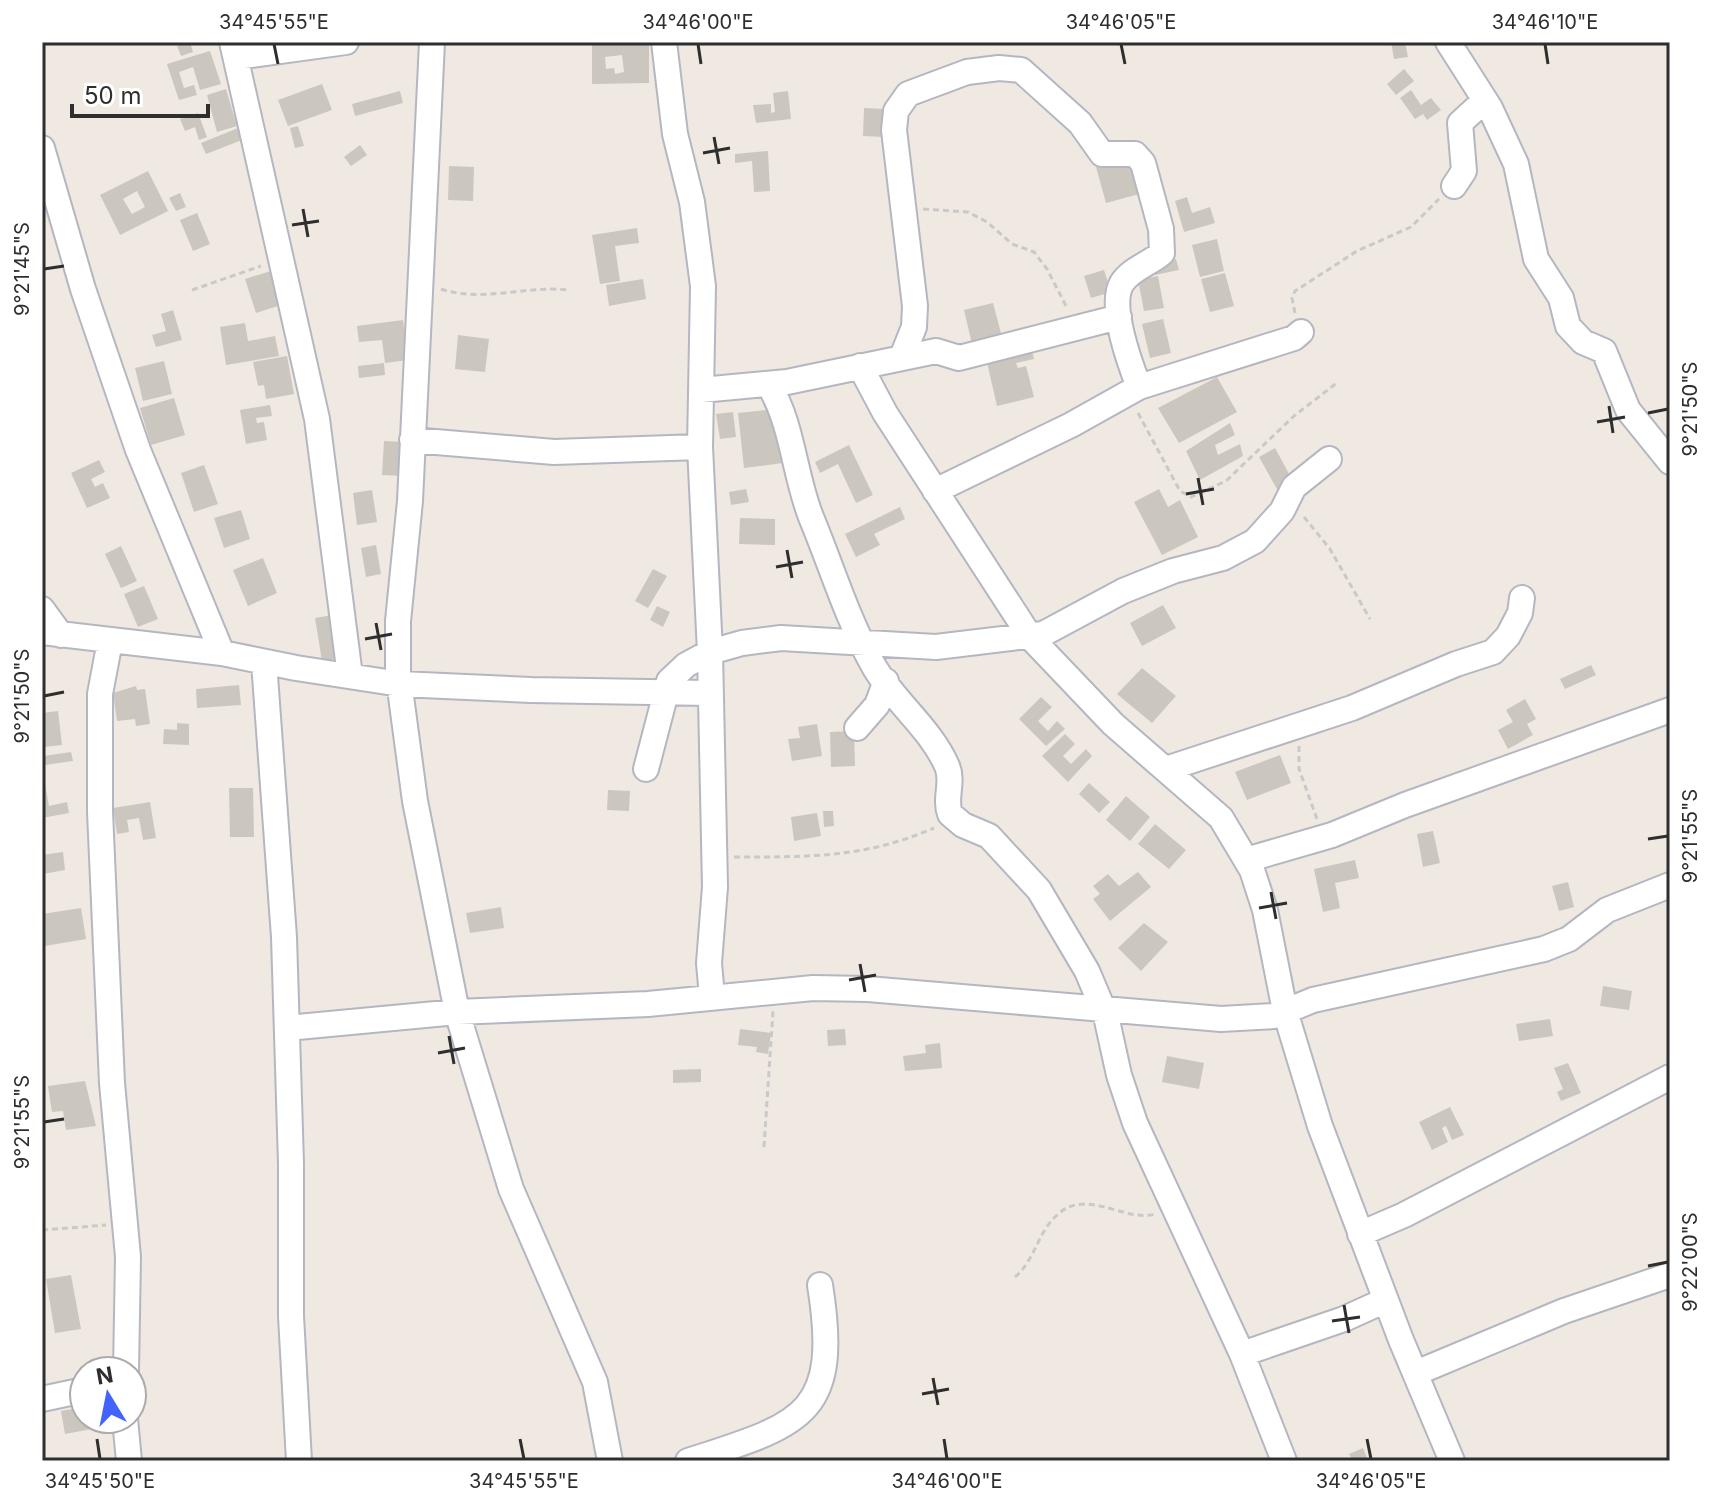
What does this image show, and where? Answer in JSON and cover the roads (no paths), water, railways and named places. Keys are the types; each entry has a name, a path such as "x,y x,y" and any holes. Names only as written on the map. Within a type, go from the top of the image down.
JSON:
{"street":[{"path":"346,42 234,50 317,419 350,676"},
{"path":"432,42 412,440 398,621 400,684 415,801 457,1012 511,1189 592,1373 610,1461"},
{"path":"664,42 675,134 701,250 700,447 710,652 708,693 715,857 709,963 712,997"},
{"path":"1448,42 1485,100 1516,164 1536,259 1561,298 1568,326 1583,342 1604,351 1628,410 1670,462"},
{"path":"902,357 914,327 915,306 894,122 905,97 967,72 999,68 1021,70 1080,123 1097,151 1108,156 1135,154 1143,163 1161,229 1162,253 1122,283 1118,293 1119,317 1134,389"},
{"path":"1454,186 1464,171 1460,123 1485,100"},
{"path":"42,148 83,289 138,450 222,653"},
{"path":"701,390 769,385 942,351 951,358 959,358 1119,317"},
{"path":"935,491 1071,425 1134,389 1230,361 1294,338 1301,332"},
{"path":"860,366 885,413 1031,638 1113,724 1221,818 1246,860 1265,910 1285,1011 1360,1234 1452,1461"},
{"path":"769,385 789,433 792,458 804,498 872,664 917,719 947,766 951,779 947,808 952,817 989,836 1044,896 1104,1008 1127,1101 1242,1354 1284,1461"},
{"path":"412,440 569,453 700,447"},
{"path":"646,769 665,692 677,673 710,652 742,643 781,638 936,647 1031,638 1123,591 1173,571 1223,558 1249,545 1267,531 1294,487 1329,459"},
{"path":"1166,769 1305,723 1493,652 1508,636 1520,613 1522,598"},
{"path":"42,609 52,633 222,653 400,684 708,693"},
{"path":"110,641 100,694 100,812 112,1083 125,1223 126,1355"},
{"path":"264,662 287,1028 291,1316 299,1461"},
{"path":"857,728 877,705 886,681"},
{"path":"1246,860 1318,840 1405,805 1670,710"},
{"path":"287,1028 457,1012 615,1006 774,991 868,989 937,998 1221,1019 1262,1018 1324,998 1544,949 1569,939 1607,910 1670,885"},
{"path":"1360,1234 1404,1215 1670,1077"},
{"path":"1416,1373 1564,1311 1670,1275"},
{"path":"688,1461 764,1435 811,1403 822,1380 826,1353 820,1285"},
{"path":"1242,1354 1344,1319 1386,1300"},
{"path":"42,1399 68,1393"},
{"path":"127,1435 129,1461"}]}
